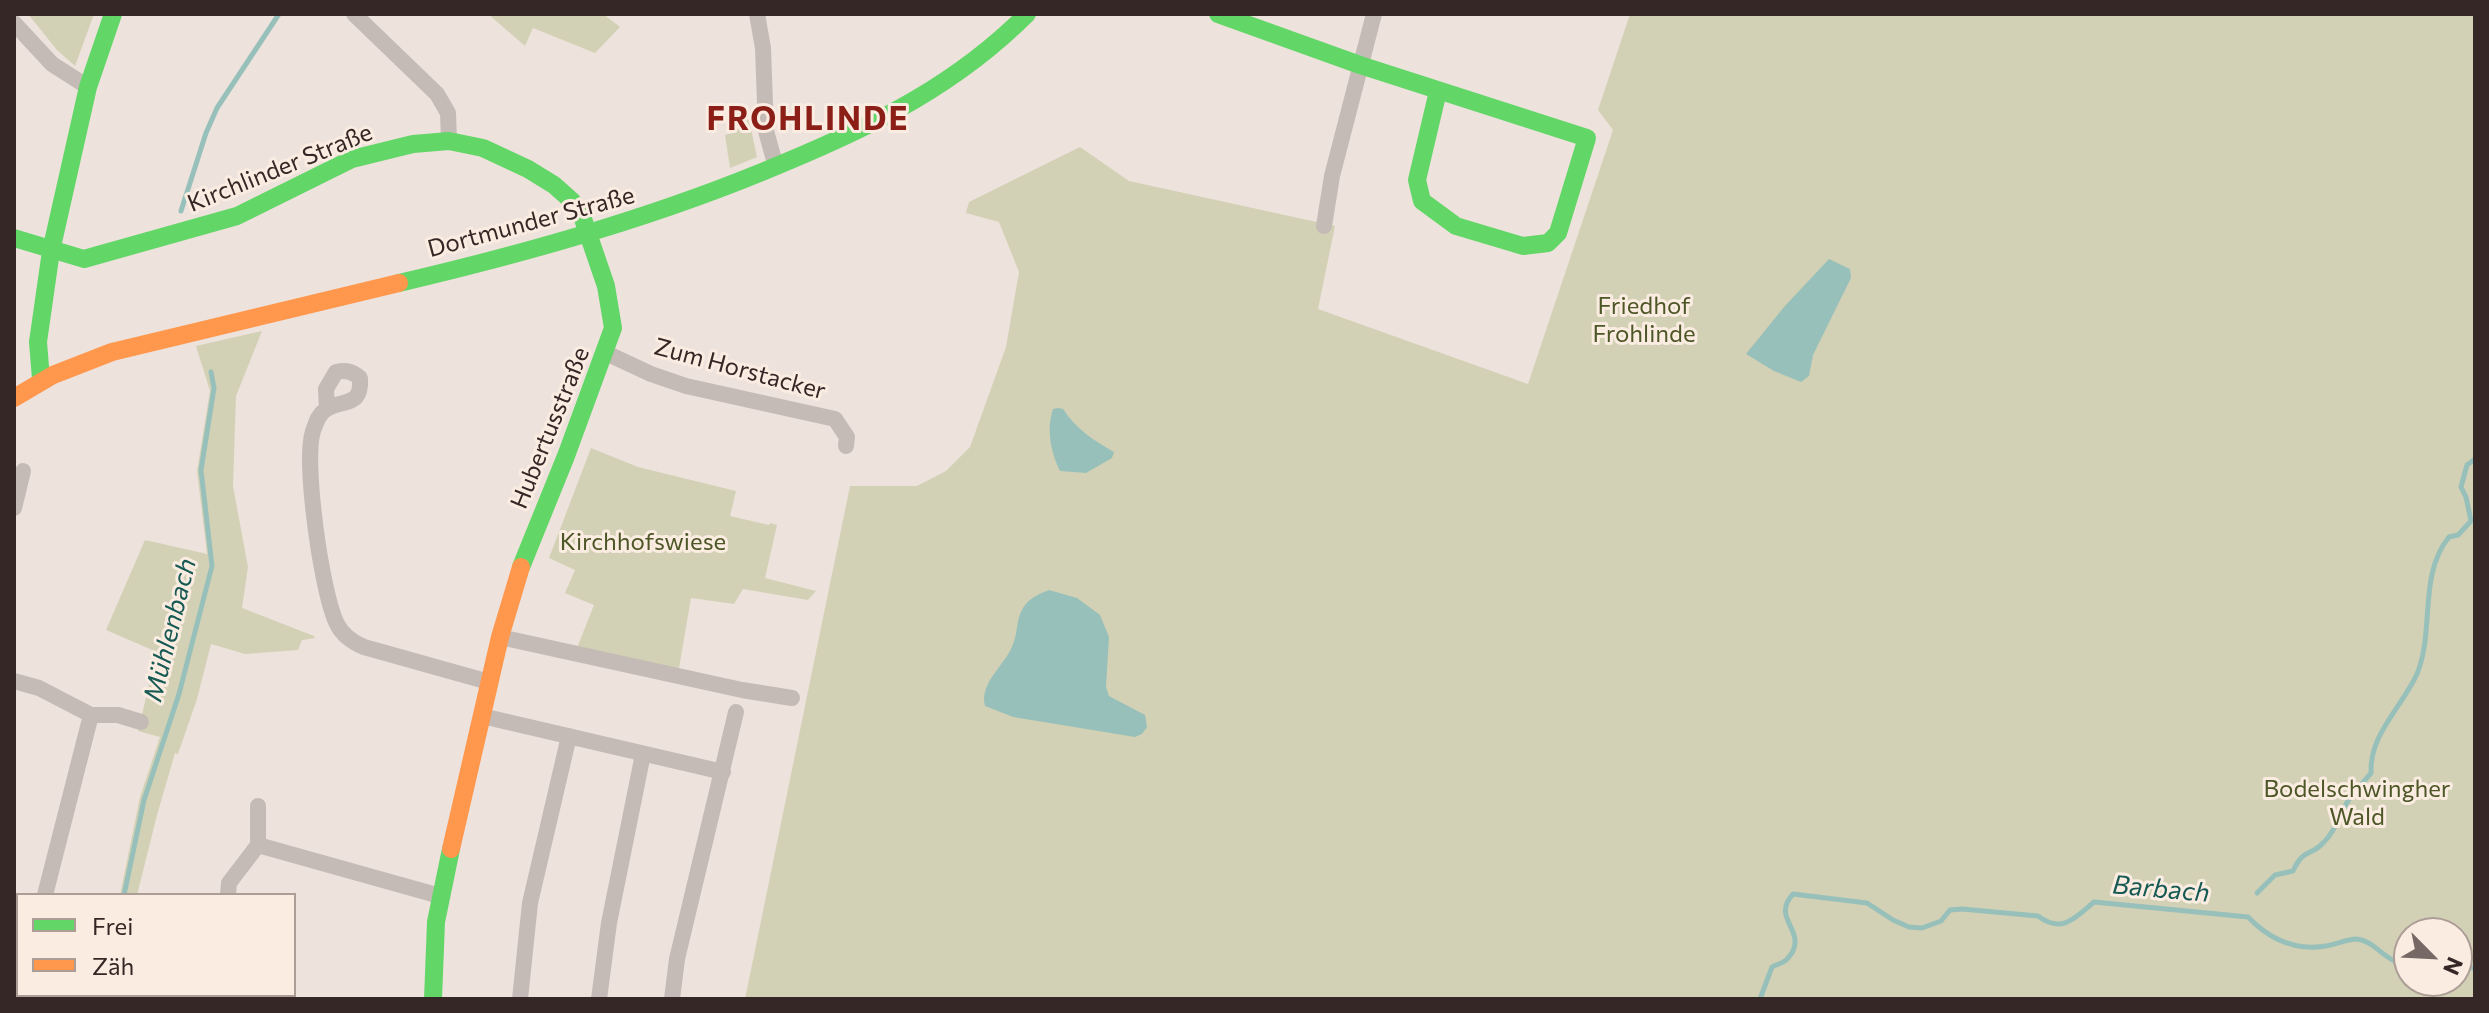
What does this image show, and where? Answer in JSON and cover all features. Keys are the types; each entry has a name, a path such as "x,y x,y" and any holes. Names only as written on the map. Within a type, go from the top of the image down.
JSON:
{"street":[{"path":"41,379 38,342 51,251 88,87 113,14"},
{"path":"354,14 437,94 448,113 449,141"},
{"path":"757,14 763,48 766,131 776,167"},
{"name":"Dortmunder Straße","path":"14,398 41,379 126,346 355,294 589,234 698,198 879,121 933,92 970,68 1027,14"},
{"path":"1218,14 1360,65 1587,138 1558,233 1548,243 1523,246 1467,229 1436,213 1422,201 1417,180 1438,91"},
{"path":"1324,226 1332,176 1374,14"},
{"path":"14,23 52,64 88,87"},
{"name":"Kirchlinder Straße","path":"14,238 84,259 237,216 352,159 413,144 449,141 483,148 554,185 572,201 589,234"},
{"name":"Hubertusstraße","path":"433,999 440,896 500,637 528,546 566,456 613,328 606,286 589,234"},
{"name":"Zum Horstacker","path":"606,353 686,386 835,419 847,437 846,446"},
{"path":"327,408 318,417 312,435 310,482 319,549 338,627 352,642 364,647 489,682"},
{"path":"14,508 23,471"},
{"path":"500,637 792,698"},
{"path":"14,681 39,688 91,715 118,715 141,722"},
{"path":"672,999 677,959 736,712"},
{"path":"46,893 91,715"},
{"path":"482,716 723,772"},
{"path":"520,999 530,903 569,736"},
{"path":"599,999 609,923 643,754"},
{"path":"228,893 229,883 258,845 258,806"},
{"path":"258,845 440,896"}],"green space":[{"path":"28,14 94,14 75,66 57,50"},
{"path":"488,14 603,14 620,27 595,53 533,28 525,46"},
{"path":"1630,14 2475,14 2475,999 745,999 850,486 917,486 946,471 970,447 1006,347 1019,272 999,222 966,213 969,202 1080,147 1129,181 1335,226 1318,309 1528,384 1613,130 1598,110"},
{"path":"729,106 749,120 757,157 730,168 725,135 733,133"},
{"path":"262,331 236,396 233,486 248,567 242,608 315,638 302,640 298,650 245,654 211,644 197,699 178,754 175,753 138,893 120,893 140,797 160,737 138,731 157,652 106,630 145,540 207,554 197,471 210,391 196,346"},
{"name":"Kirchhofswiese","path":"591,448 638,467 736,491 730,516 777,525 765,578 816,591 808,600 743,589 734,604 691,598 678,674 575,653 594,605 565,593 575,570 549,558"}],"water":[{"path":"1829,259 1850,269 1851,278 1813,355 1809,376 1801,382 1774,371 1746,354 1784,307"},
{"path":"1053,409 1063,409 1086,434 1114,452 1112,458 1086,473 1060,471 1050,433"},
{"path":"1049,590 1077,598 1100,615 1109,637 1106,687 1109,696 1145,715 1147,727 1142,734 1135,737 1013,717 985,706 984,697 989,681 1010,652 1023,608 1031,599"}],"waterway":[{"name":"Mühlenbach","path":"181,211 217,108 279,14"},
{"name":"Mühlenbach","path":"124,893 144,800 179,694 212,566 201,470 214,388 211,372"},
{"path":"2257,893 2275,875 2293,871 2304,855 2324,842 2350,798 2371,773 2375,746 2417,674 2425,639 2433,568 2439,552 2449,537 2458,535 2471,521 2461,487 2467,465 2475,459"},
{"name":"Barbach","path":"1760,999 1772,967 1787,959 1795,945 1785,910 1793,894 1867,903 1893,920 1909,927 1922,928 1941,921 1950,910 1962,909 2038,916 2061,924 2094,902 2248,917 2265,932 2293,945 2315,947 2356,939 2368,942 2393,960"}],"traffic: fast":[{"path":"41,379 38,342 51,251 88,87 113,14"},
{"path":"399,283 596,231 692,199 786,162 884,117 944,82 1027,14"},
{"path":"1218,14 1360,65 1587,138 1558,233 1548,243 1523,246 1456,226 1422,201 1417,180 1438,91"},
{"path":"14,238 84,259 237,216 352,159 413,144 449,141 483,148 554,185 572,201 582,216 606,286 613,328 521,567"},
{"path":"433,999 436,922 451,849"}],"traffic: slow":[{"path":"14,398 53,375 112,352 399,283"},
{"path":"451,849 500,637 521,567"}],"district":[{"name":"FROHLINDE","path":"808,119"}],"park label":[{"name":"Friedhof Frohlinde","path":"1644,320"},
{"name":"Bodelschwingher Wald","path":"2357,803"}]}
